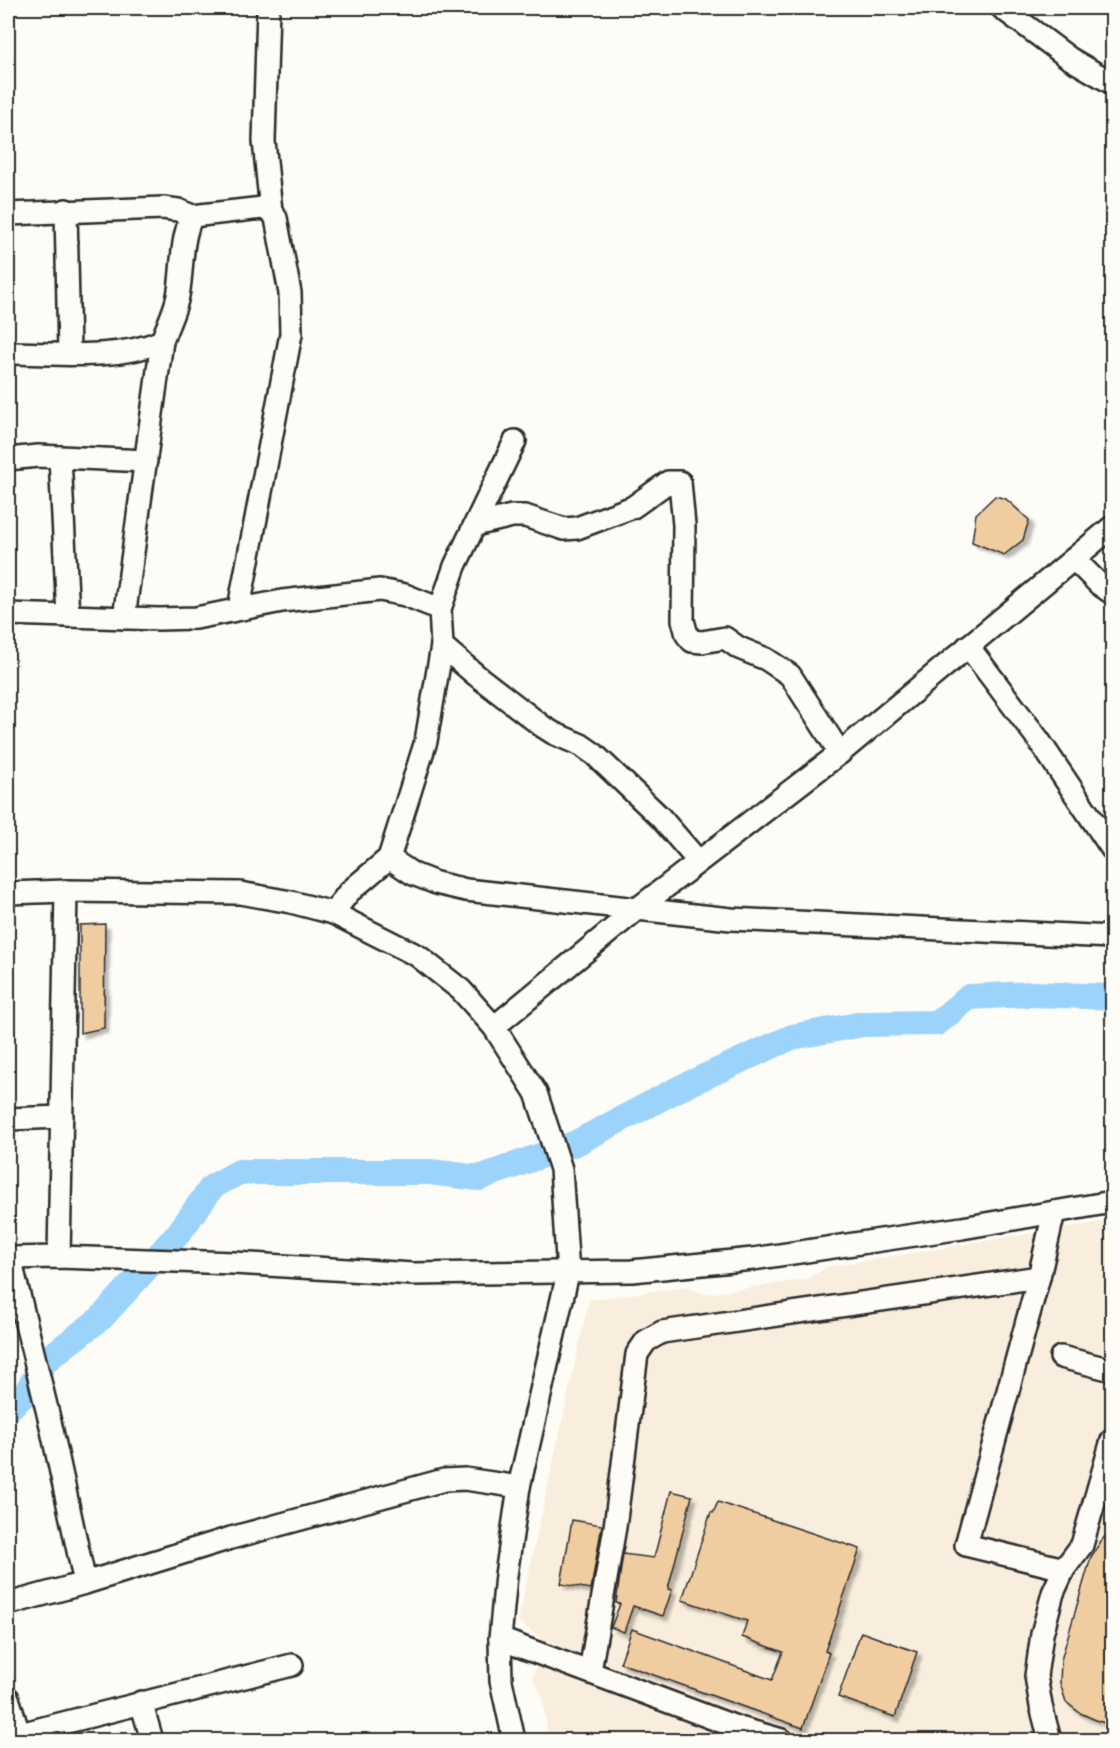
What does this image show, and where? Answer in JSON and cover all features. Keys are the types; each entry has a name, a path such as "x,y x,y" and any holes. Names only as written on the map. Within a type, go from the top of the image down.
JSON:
{"street":[{"path":"239,608 291,334 290,293 276,218 271,211 264,141 268,8"},
{"path":"1002,8 1069,58 1113,83"},
{"path":"8,214 163,208 178,210 192,216 263,208 271,211"},
{"path":"66,210 69,353"},
{"path":"124,618 162,341 177,297 185,237 192,216"},
{"path":"8,353 99,353 144,348 162,341"},
{"path":"333,913 349,892 389,858 426,741 442,646 440,609 455,566 515,441"},
{"path":"8,459 38,456 146,461"},
{"path":"60,457 68,616"},
{"path":"475,525 512,516 525,516 564,529 577,528 633,507 668,482 680,482 684,525 683,621 687,635 692,641 702,642 725,638 739,648 766,659 790,675 840,753"},
{"path":"494,1027 637,909 840,753 1113,527"},
{"path":"1074,559 1099,584 1113,593"},
{"path":"8,614 196,618 282,601 380,590 405,595 440,609"},
{"path":"442,646 542,726 594,754 660,817 698,861"},
{"path":"968,646 1038,739 1113,849"},
{"path":"389,858 413,874 436,883 466,890 637,909 731,919 1113,937"},
{"path":"59,1257 66,891"},
{"path":"8,893 66,891 240,893 291,902 333,913 418,956 461,990 494,1027 538,1099 561,1168 568,1273 519,1487 506,1575 500,1639 501,1681 512,1740"},
{"path":"8,1119 62,1117"},
{"path":"85,1583 51,1426 9,1258 59,1257 234,1263 413,1274 632,1271 753,1259 1113,1202"},
{"path":"1054,1212 1039,1277 966,1545 1064,1569"},
{"path":"590,1671 615,1527 637,1354 646,1341 662,1332 1039,1277"},
{"path":"1061,1357 1113,1370"},
{"path":"1049,1738 1036,1676 1045,1624 1053,1593 1064,1569 1082,1545 1113,1440"},
{"path":"8,1604 231,1538 444,1480 465,1479 519,1487"},
{"path":"500,1639 736,1727 782,1740"},
{"path":"8,1698 13,1735 292,1665"},
{"path":"141,1702 152,1740"}],"shaded area":[{"path":"1112,1220 1112,1740 549,1740 542,1695 533,1679 542,1639 518,1621 589,1300 684,1287 706,1294 808,1279 826,1267"}],"building":[{"path":"995,496 1006,499 1029,520 1023,540 1004,555 972,542 976,514"},
{"path":"105,924 104,1028 80,1033 80,925"},
{"path":"671,1491 692,1496 668,1589 672,1590 663,1616 633,1606 624,1632 611,1627 620,1604 616,1603 623,1554 654,1558"},
{"path":"718,1502 860,1549 825,1651 829,1653 803,1728 620,1663 632,1629 772,1680 783,1652 742,1637 747,1621 682,1600 711,1512 713,1513"},
{"path":"572,1520 602,1525 591,1589 561,1584"},
{"path":"1113,1528 1113,1725 1080,1713 1066,1702 1060,1683 1061,1660 1091,1557"},
{"path":"861,1632 917,1652 895,1717 838,1697"}],"waterway":[{"path":"8,1409 26,1393 46,1360 101,1318 178,1234 212,1187 239,1172 430,1172 479,1178 576,1143 682,1087 792,1037 863,1024 937,1023 969,997 1032,994 1112,997"}]}
